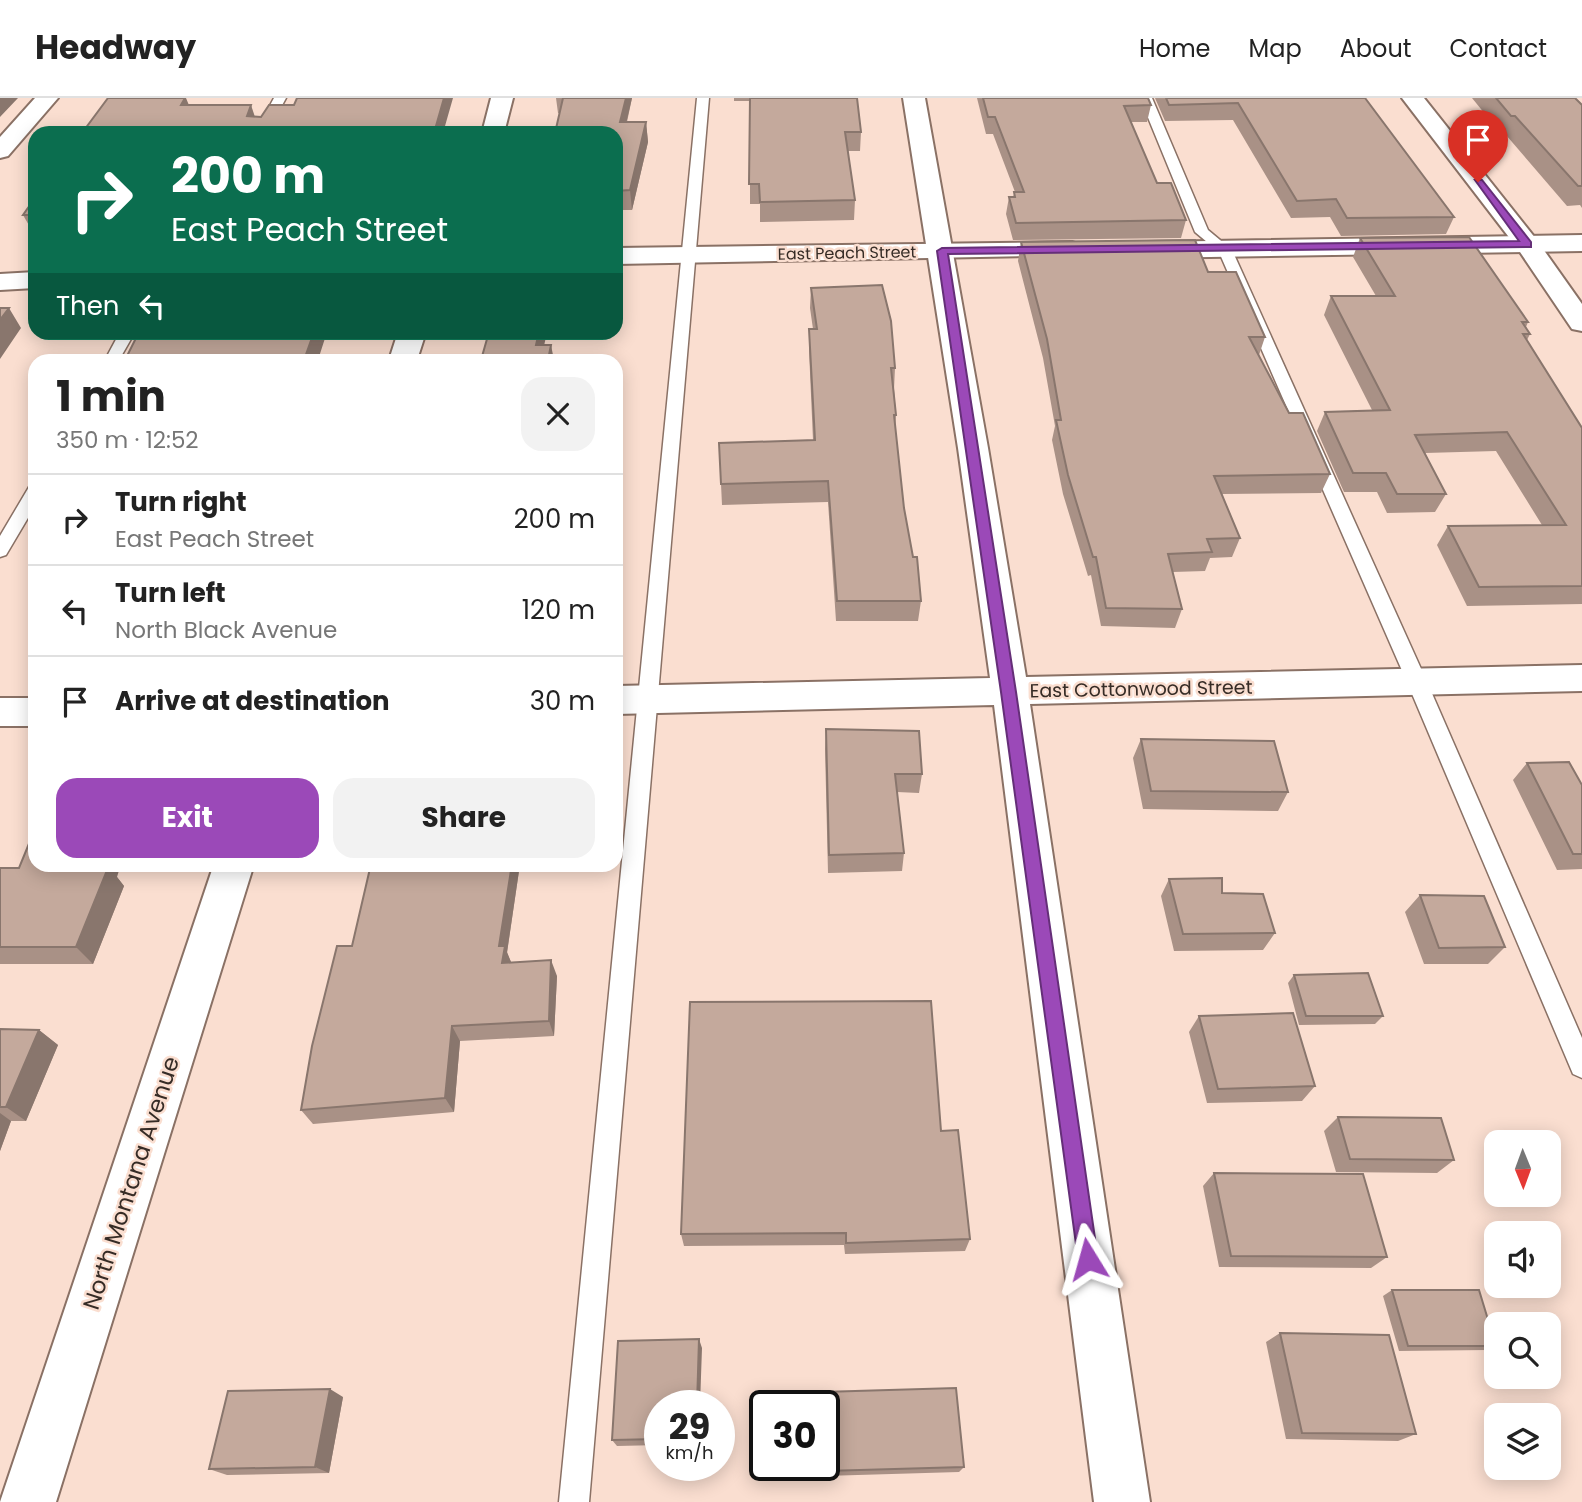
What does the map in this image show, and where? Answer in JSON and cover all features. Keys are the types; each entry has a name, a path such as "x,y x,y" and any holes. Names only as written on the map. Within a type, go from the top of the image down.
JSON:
{"street":[{"path":"0,151 47,98"},
{"path":"495,126 502,98"},
{"path":"914,98 942,251 1009,692 1122,1502"},
{"path":"1413,98 1527,244 1582,323"},
{"path":"1117,250 1582,243"},
{"name":"East Peach Street","path":"623,256 1090,250"},
{"path":"0,282 28,280"},
{"name":"East Cottonwood Street","path":"632,700 1582,678"},
{"path":"0,712 28,712"},
{"name":"North Montana Avenue","path":"28,1502 231,872"}],"lane":[{"path":"265,126 280,98"},
{"path":"623,824 632,700 690,255 703,98"},
{"path":"1146,98 1202,232 1225,250 1418,682 1582,1066"},
{"path":"0,551 28,503"},
{"path":"574,1502 620,872"}],"building":[{"path":"108,98 185,98 181,105 251,105 247,116 261,117 269,105 294,105 297,98 444,98 436,126 87,126"},
{"path":"563,98 626,98 620,122 646,122 630,190 623,190 623,126 557,126"},
{"path":"750,98 857,98 861,132 845,132 855,200 760,202 759,184 749,184"},
{"path":"983,98 1148,98 1151,105 1124,106 1157,183 1171,183 1186,220 1016,223 1009,197 1015,197 1014,192 1024,192 995,117 988,117"},
{"path":"1166,98 1365,98 1454,217 1347,218 1336,199 1297,201 1238,103 1169,105"},
{"path":"1496,98 1575,98 1582,105 1582,186 1578,186"},
{"path":"1469,237 1528,322 1522,322 1530,334 1523,334 1582,428 1582,586 1479,587 1448,526 1566,525 1507,432 1415,435 1446,494 1397,494 1386,473 1353,473 1325,412 1390,410 1331,296 1395,296 1360,238"},
{"path":"1195,240 1208,272 1236,272 1265,337 1249,337 1289,413 1303,413 1330,474 1214,476 1240,538 1207,539 1212,552 1168,554 1182,609 1106,608 1096,557 1093,557 1068,475 1056,420 1061,420 1047,339 1021,242"},
{"path":"882,285 891,321 895,368 891,368 894,415 904,508 913,557 917,557 921,601 837,601 828,481 721,484 719,443 815,440 809,329 817,329 811,288"},
{"path":"0,308 9,308 0,320"},
{"path":"135,340 311,340 306,354 128,354"},
{"path":"487,340 537,340 536,345 551,345 549,354 483,354"},
{"path":"826,729 919,731 922,774 895,774 904,853 829,855"},
{"path":"1141,739 1274,741 1288,792 1151,791"},
{"path":"1569,762 1582,785 1582,854 1573,854 1527,763"},
{"path":"28,846 28,872 106,872 76,947 0,947 0,868 19,868"},
{"path":"369,872 511,872 499,946 505,946 502,963 551,960 549,1021 452,1026 445,1098 301,1110 312,1046 337,946 352,946"},
{"path":"1222,878 1222,893 1263,894 1275,933 1183,934 1169,879"},
{"path":"1420,895 1484,896 1505,947 1439,948"},
{"path":"1368,973 1383,1016 1306,1016 1294,975"},
{"path":"931,1001 941,1131 958,1130 970,1239 846,1243 846,1233 681,1234 690,1002"},
{"path":"1293,1013 1315,1086 1218,1089 1199,1016"},
{"path":"0,1029 39,1030 6,1107 0,1107"},
{"path":"1338,1117 1441,1118 1454,1160 1350,1159"},
{"path":"1214,1173 1363,1174 1387,1257 1231,1256"},
{"path":"1392,1290 1479,1290 1486,1312 1484,1346 1408,1346"},
{"path":"1280,1333 1389,1335 1416,1434 1302,1433"},
{"path":"699,1339 697,1390 644,1390 644,1439 612,1440 618,1341"},
{"path":"956,1388 964,1467 840,1471 840,1391"},
{"path":"330,1389 315,1467 209,1469 228,1391"}],"route":[{"path":"1088,1259 1009,692 942,251 1225,250 1527,244 1478,182"}]}
